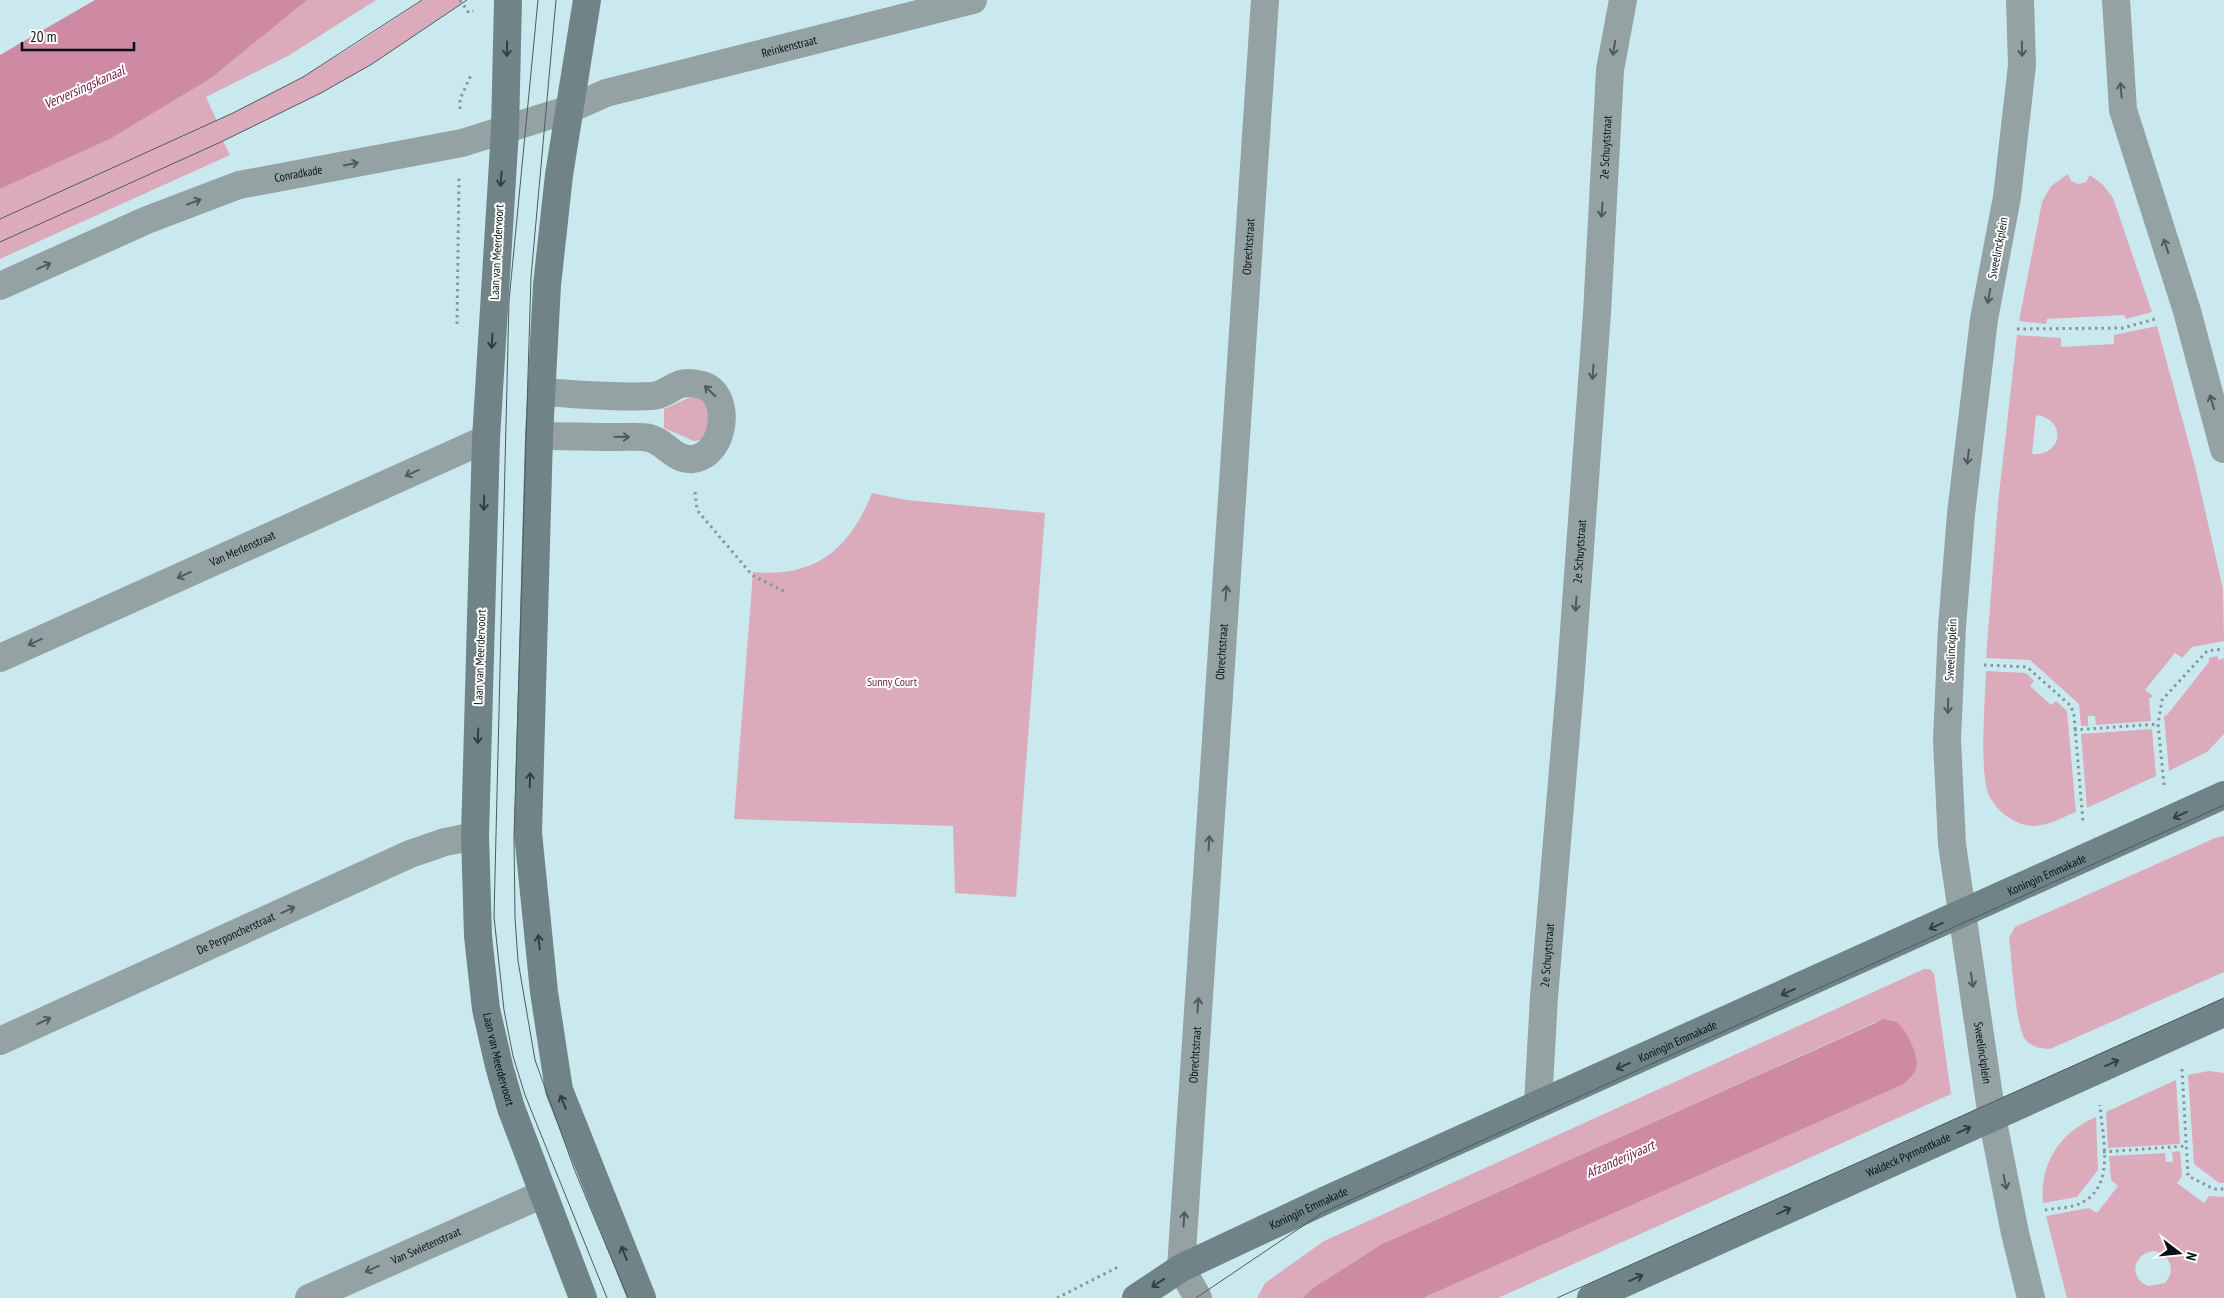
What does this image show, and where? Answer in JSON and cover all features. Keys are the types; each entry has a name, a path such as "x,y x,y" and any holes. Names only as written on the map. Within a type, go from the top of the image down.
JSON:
{"street":[{"name":"Laan van Meerdervoort","path":"508,0 505,130 486,439 475,836 478,936 486,1009 511,1108 583,1298"},
{"path":"587,0 559,175 547,285 539,436 528,833 544,992 558,1090 642,1298"},
{"name":"Reinkenstraat","path":"606,93 972,0"},
{"name":"Obrechtstraat","path":"1180,1268 1265,0"},
{"name":"2e Schuytstraat","path":"1538,1104 1544,997 1596,333 1610,70 1623,0"},
{"name":"Sweelinckplein","path":"2020,0 2022,65 2008,188 1983,329 1961,514 1950,664 1947,740 1952,844 1992,1117 2031,1298"},
{"path":"2116,0 2123,110 2187,311 2224,449"},
{"name":"Conradkade","path":"0,286 147,220 239,185 462,143 570,109 606,93"},
{"path":"539,436 651,438 673,454 693,459 706,453 715,445 723,419 718,399 705,386 685,383 672,386 655,396 542,392"},
{"name":"Van Merlenstraat","path":"0,658 486,439"},
{"name":"Koningin Emmakade","path":"1136,1298 1180,1268 1538,1104 2224,795"},
{"name":"De Perponcherstraat","path":"0,1041 410,854 445,842 475,836"},
{"name":"Waldeck Pyrmontkade","path":"1592,1298 2224,1013"},
{"name":"Van Swietenstraat","path":"309,1298 543,1194"},
{"path":"1180,1268 1198,1298"}],"path":[{"path":"460,0 470,13 477,8"},
{"path":"1983,329 2123,328 2187,311"},
{"path":"693,459 697,510 752,575 787,593"},
{"path":"2168,821 2158,724 2162,700 2207,652 2224,648"},
{"path":"1950,664 2027,667 2071,706 2074,715 2086,858"},
{"path":"2074,730 2158,724"},
{"path":"2182,1068 2188,1176 2214,1189 2224,1189"},
{"path":"2012,1216 2081,1203 2092,1196 2101,1184 2104,1172 2100,1105"},
{"path":"2103,1152 2186,1146"}],"green space":[{"path":"307,0 376,0 288,56 206,97 217,121 303,77 423,0 460,0 462,3 372,64 321,93 223,141 230,155 0,259 0,189 110,139 210,79"},
{"path":"2068,174 2071,181 2078,184 2086,182 2090,175 2103,185 2113,198 2152,312 2126,319 2124,315 2047,319 2046,324 2019,321 2042,202 2051,186"},
{"path":"2157,326 2195,466 2223,589 2224,641 2192,647 2182,658 2175,653 2145,690 2153,696 2149,699 2151,721 2096,725 2095,716 2088,716 2088,726 2081,726 2079,704 2030,660 1986,658 1998,503 2017,335 2061,338 2061,347 2114,344 2114,335","holes":["2036,415 2046,418 2053,423 2057,430 2055,444 2050,450 2032,454"]},
{"path":"697,394 706,405 709,416 708,428 701,440 694,441 664,428 664,409"},
{"name":"Sunny Court","path":"872,493 906,500 1045,513 1016,897 955,893 953,826 734,819 753,572 775,573 795,570 812,565 827,556 841,545 852,530 863,513"},
{"path":"2217,656 2219,660 2224,658 2224,734 2207,752 2169,771 2164,716 2167,715 2209,662 2209,658"},
{"path":"1986,671 2026,673 2034,681 2030,686 2051,705 2056,701 2067,711 2076,812 2050,823 2033,826 2018,823 2005,815 1994,804 1987,790 1984,764"},
{"path":"2152,729 2156,776 2087,808 2081,734"},
{"path":"2224,836 2224,972 2050,1049 2036,1047 2027,1042 2019,1022 2013,980 2009,938 2015,927 2215,838"},
{"path":"1924,969 1930,969 1934,974 1951,1094 1498,1298 1423,1298 1904,1084 1914,1071 1915,1064 1915,1057 1910,1042 1902,1028 1876,1022 1382,1244 1313,1288 1302,1298 1257,1298 1265,1283 1324,1241"},
{"path":"2209,1071 2224,1073 2224,1183 2219,1183 2194,1164 2188,1075"},
{"path":"2176,1080 2180,1144 2108,1148 2106,1112"},
{"path":"2096,1117 2098,1170 2077,1197 2043,1203 2045,1175 2054,1151 2072,1131"},
{"path":"2180,1151 2182,1176 2177,1183 2204,1203 2209,1196 2224,1197 2224,1298 2067,1298 2046,1216 2089,1208 2097,1213 2118,1186 2111,1180 2109,1156 2165,1153 2166,1162 2173,1162 2172,1152","holes":["2154,1251 2160,1253 2170,1264 2170,1274 2165,1283 2148,1286 2138,1277 2136,1266 2141,1256"]}],"water":[{"name":"Verversingskanaal","path":"95,0 307,0 210,79 110,139 0,189 0,55"},
{"name":"Afzanderijvaart","path":"1884,1019 1900,1025 1908,1036 1914,1050 1917,1063 1916,1068 1913,1075 1904,1084 1423,1298 1302,1298 1313,1288 1382,1244"}],"tram line":[{"path":"0,219 233,113 303,77 422,0"},
{"path":"0,242 223,141 321,93 372,64 467,0"},
{"path":"538,0 509,301 494,917 504,1010 513,1056 525,1095 607,1298"},
{"path":"556,0 531,277 514,837 515,917 518,961 535,1060 575,1171 628,1298"},
{"path":"1196,1298 1322,1213 2224,805"},
{"path":"1557,1298 2224,998"}]}
